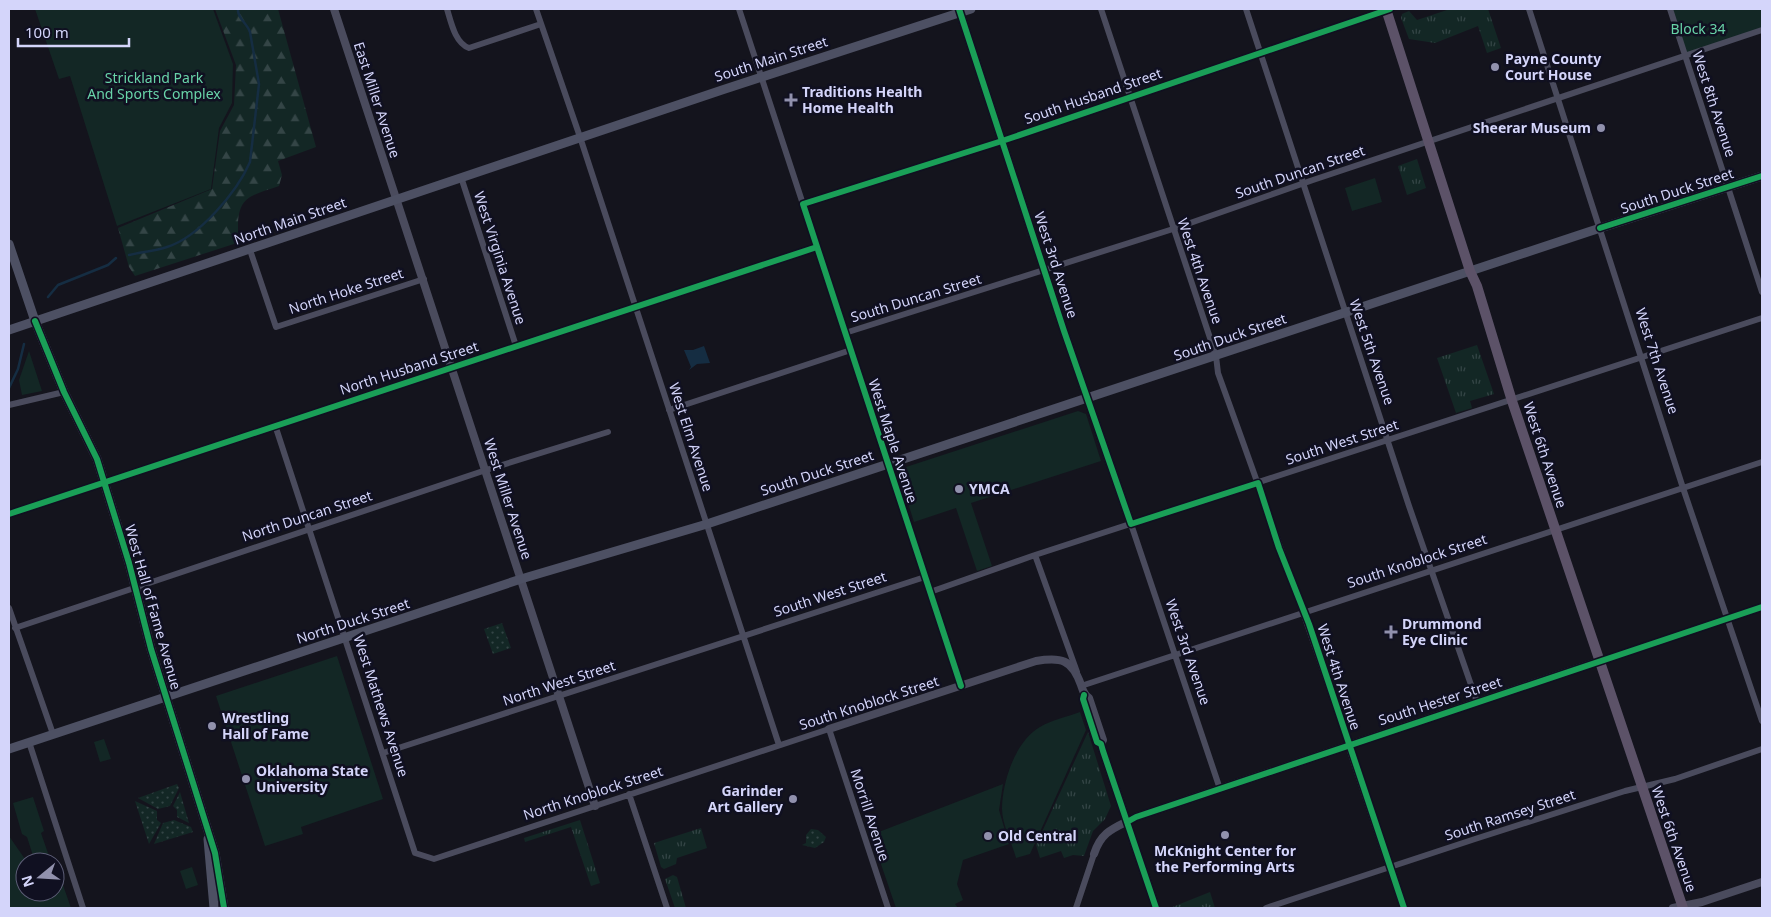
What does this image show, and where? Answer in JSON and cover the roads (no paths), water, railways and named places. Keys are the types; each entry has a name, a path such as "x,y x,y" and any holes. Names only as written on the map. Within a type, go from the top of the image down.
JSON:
{"highway":[{"name":"West 6th Avenue","path":"1387,9 1512,400 1600,661 1680,908"}],"main road":[{"name":"South Main Street","path":"580,137 959,11 971,9"},
{"name":"North Main Street","path":"9,330 580,137"},
{"name":"South Duck Street","path":"707,524 1762,176"},
{"name":"West Hall of Fame Avenue","path":"9,244 35,321 64,392 94,451 136,587 165,697 215,853 224,908"},
{"name":"North Duck Street","path":"9,749 521,579 707,524"},
{"name":"West Hall of Fame Avenue","path":"208,832 208,856 214,908"}],"street":[{"name":"East Miller Avenue","path":"334,9 397,199"},
{"path":"447,9 458,40 463,46 469,48 541,24"},
{"name":"West Elm Avenue","path":"536,9 580,137 779,745"},
{"name":"West Maple Avenue","path":"739,9 961,686"},
{"name":"West 4th Avenue","path":"1101,9 1216,356 1218,373 1303,611 1404,908"},
{"name":"West 5th Avenue","path":"1246,9 1389,440 1408,506 1477,702"},
{"name":"South Husband Street","path":"803,204 1002,140 1387,9"},
{"name":"West 7th Avenue","path":"1529,9 1683,488 1762,721"},
{"name":"West 8th Avenue","path":"1670,9 1762,292"},
{"name":"West 3rd Avenue","path":"959,11 1220,788"},
{"name":"South Duncan Street","path":"845,333 1173,229 1303,183 1762,30"},
{"name":"West Virginia Avenue","path":"461,177 516,346"},
{"name":"West Miller Avenue","path":"397,199 595,806"},
{"name":"North Husband Street","path":"9,514 817,246"},
{"name":"North Hoke Street","path":"250,250 276,327 424,279"},
{"name":"South West Street","path":"930,592 1035,555 1762,318"},
{"path":"669,410 851,350"},
{"path":"9,405 64,392"},
{"name":"West Mathews Avenue","path":"275,426 311,528 415,853"},
{"name":"North Duncan Street","path":"15,628 486,470 608,432"},
{"name":"South Knoblock Street","path":"1081,686 1303,611 1762,462"},
{"path":"1035,555 1077,673 1084,695 1082,700 1097,742 1100,744 1156,908"},
{"name":"South West Street","path":"743,636 925,576"},
{"name":"South Hester Street","path":"1076,908 1099,840 1104,834 1127,822 1220,788 1762,607"},
{"path":"9,608 53,734"},
{"name":"North West Street","path":"383,753 743,636"},
{"name":"South Knoblock Street","path":"779,745 1036,661 1049,659 1063,661 1071,665 1077,673"},
{"name":"Morrill Avenue","path":"829,729 888,908"},
{"path":"29,742 83,908"},
{"name":"North Knoblock Street","path":"415,853 434,859 779,745"},
{"name":"South Ramsey Street","path":"1266,908 1390,867 1675,779 1762,749"},
{"path":"630,794 667,908"},
{"path":"1680,908 1762,882"}],"water":[{"path":"704,346 710,363 697,364 689,370 691,367 684,350 693,350"}],"waterway":[{"path":"129,255 158,250 179,242 192,234 216,212 236,187 250,162 259,84 250,32 239,15 238,9"},
{"path":"48,297 58,285 108,265 116,258"},
{"path":"9,388 18,369 24,344"}],"place":[{"name":"Payne County Court House","path":"1495,67"},
{"name":"Traditions Health Home Health","path":"791,100"},
{"name":"Sheerar Museum","path":"1601,128"},
{"name":"YMCA","path":"959,489"},
{"name":"Drummond Eye Clinic","path":"1391,632"},
{"name":"Wrestling Hall of Fame","path":"212,726"},
{"name":"Oklahoma State University","path":"246,779"},
{"name":"Garinder Art Gallery","path":"793,799"},
{"name":"McKnight Center for the Performing Arts","path":"1225,835"},
{"name":"Old Central","path":"988,836"}],"park label":[{"name":"Block 34","path":"1698,29"},
{"name":"Strickland Park And Sports Complex","path":"154,86"}]}
